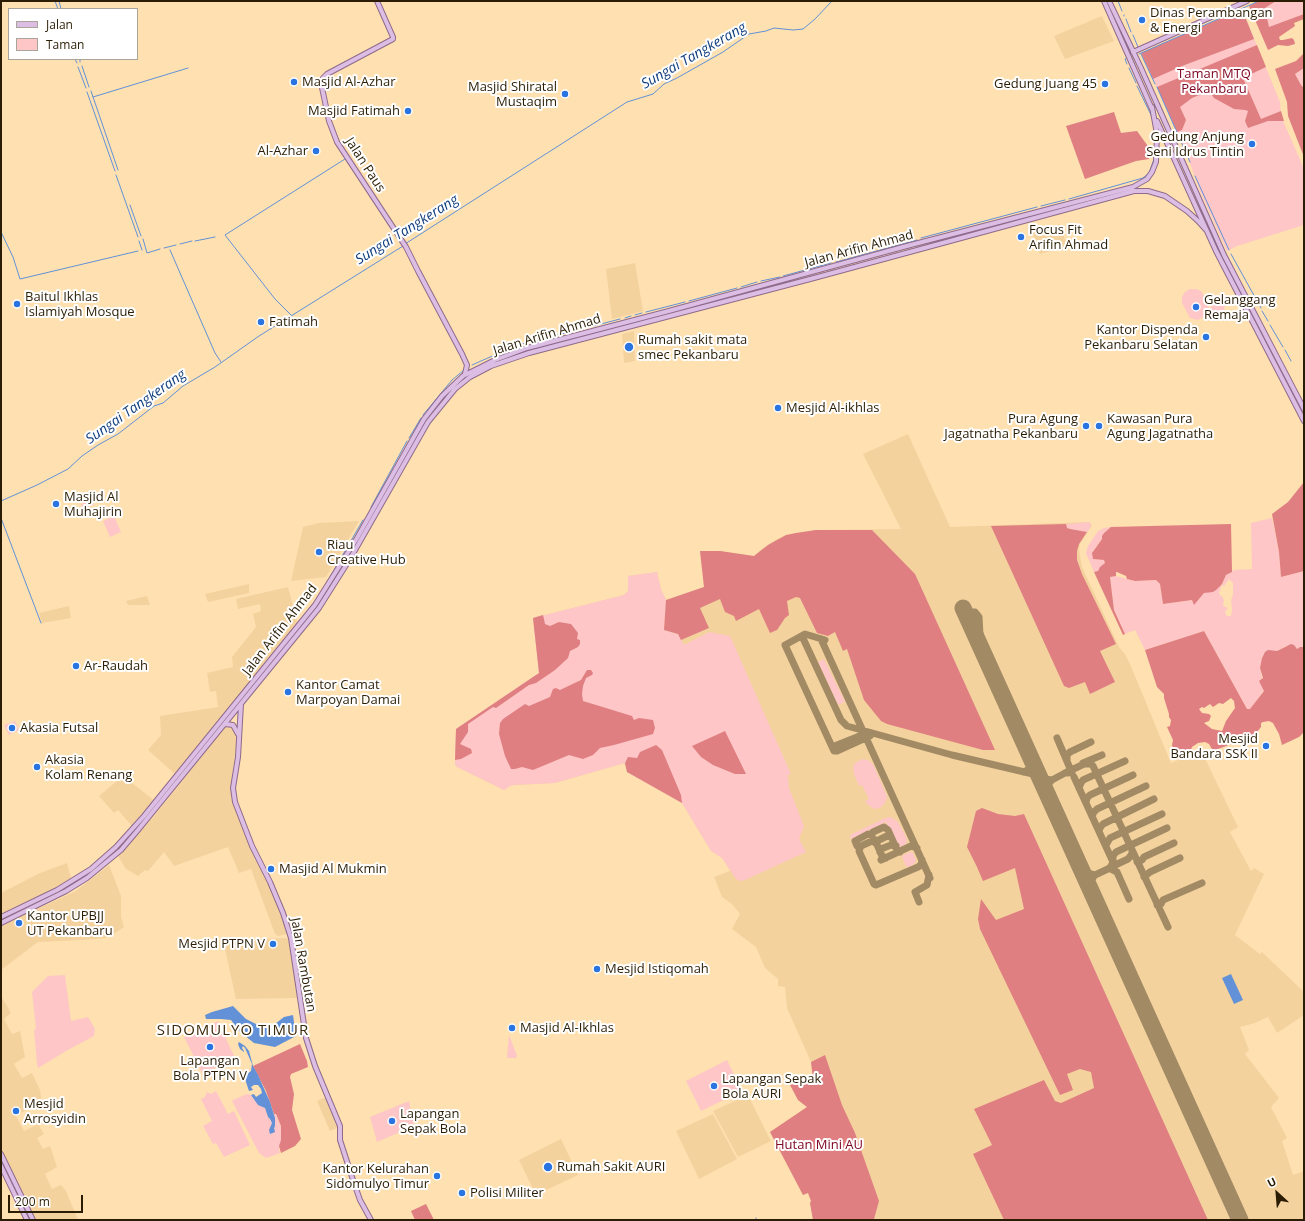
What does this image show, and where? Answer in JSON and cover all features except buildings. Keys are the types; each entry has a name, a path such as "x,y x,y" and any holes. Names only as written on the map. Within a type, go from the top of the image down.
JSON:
{"main road":[{"name":"Jalan Paus","path":"377,1 393,37 392,40 327,74 322,80 329,121 337,142 406,247 448,324 467,365"},
{"path":"1104,1 1207,231 1304,421"},
{"path":"1109,1 1150,87 1224,255 1304,410"},
{"path":"1133,52 1247,1"},
{"name":"Jalan Arifin Ahmad","path":"1,917 78,884 108,861 138,830 285,646 319,608 350,559 411,441 428,413 453,384 465,374 506,355 814,278 1134,187 1144,181 1154,169 1157,154 1157,130 1152,107"},
{"path":"1180,170 1185,168"},
{"path":"1183,178 1189,176"},
{"name":"Jalan Arifin Ahmad","path":"686,309 813,272 1134,191 1145,190 1172,200 1198,221 1207,231"},
{"path":"813,272 814,278"},
{"name":"Jalan Arifin Ahmad","path":"382,499 428,422 455,389 470,377 491,366 540,347"},
{"path":"1268,352 1273,349"},
{"path":"465,374 467,365 476,369"},
{"name":"Jalan Arifin Ahmad","path":"168,791 241,703 285,646"},
{"name":"Jalan Rambutan","path":"241,703 238,757 233,788 235,802 252,846 284,913 291,938 306,1038 317,1073 339,1128 342,1148 358,1196 371,1220"},
{"path":"224,724 233,725 239,735"},
{"name":"Jalan Arifin Ahmad","path":"1,923 45,898"},
{"path":"1,1154 2,1165 27,1220"},
{"path":"2,1165 33,1220"}],"shaded area":[{"path":"1102,16 1114,41 1065,59 1054,36"},
{"path":"1060,224 1067,246 1040,254 1032,232"},
{"path":"635,263 643,311 612,319 606,269"},
{"name":"Rumah sakit mata smec Pekanbaru","path":"634,331 635,361 624,363 622,334"},
{"path":"908,434 950,527 1088,522 1092,525 1080,544 1079,550 1082,567 1119,647 1125,654 1130,664 1171,763 1201,750 1238,827 1230,832 1251,871 1254,868 1264,874 1235,935 1260,954 1262,952 1304,992 1304,1015 1277,1033 1268,1017 1255,1023 1240,1027 1249,1050 1245,1054 1279,1098 1271,1107 1287,1138 1282,1141 1293,1175 1304,1171 1304,1220 813,1220 810,1203 811,1201 808,1193 803,1195 770,1132 807,1107 798,1100 790,1085 813,1079 811,1062 787,1008 785,987 778,986 778,979 765,968 756,947 732,929 740,914 732,904 722,897 714,877 730,871 723,858 711,851 682,803 627,772 624,763 555,783 514,785 504,790 455,765 456,729 539,673 533,618 624,595 628,591 628,576 657,572 661,589 666,600 704,587 700,551 720,551 754,556 760,550 777,539 796,533 816,530 901,529 863,454"},
{"name":"Riau Creative Hub","path":"359,521 326,577 291,581 303,527 319,523"},
{"path":"249,584 249,593 208,602 205,594"},
{"path":"288,587 298,625 275,650 176,775 148,750 161,735 160,716 218,707 216,691 210,692 207,673 233,667 232,657 256,627 253,614 261,611 260,604 238,609 236,599"},
{"path":"147,596 150,605 128,605 126,601"},
{"path":"69,606 71,618 42,623 39,613"},
{"path":"230,724 238,733 232,775 231,798 259,866 268,882 281,912 288,932 287,934 278,936 275,934 251,869 239,873 228,847 174,866 164,852 148,871 145,870 138,876 126,869 118,856 156,814 225,727"},
{"path":"123,776 155,801 132,826 118,810 114,813 99,796"},
{"path":"67,863 71,878 43,895 1,915 1,893 40,873"},
{"path":"109,865 121,896 121,917 124,927 105,938 38,942 1,970 1,926 76,891"},
{"path":"289,938 298,998 236,999 223,940"},
{"path":"1,996 11,1013 4,1019 12,1034 20,1031 25,1057 14,1064 22,1078 32,1073 40,1090 42,1104 33,1106 16,1116 24,1131 38,1124 44,1134 37,1138 43,1149 50,1146 57,1167 45,1174 52,1189 61,1185 66,1191 78,1220 35,1220 1,1149"},
{"path":"748,1095 771,1141 738,1157 713,1111"},
{"path":"326,1097 337,1124 337,1128 330,1131 317,1101"},
{"path":"713,1114 737,1159 699,1179 676,1131"},
{"name":"Rumah Sakit AURI","path":"561,1139 578,1175 536,1195 519,1160"}],"green space":[{"path":"1259,1 1276,1 1265,8 1269,27 1304,14 1304,19 1294,23 1295,26 1279,37 1280,40 1292,38 1295,44 1288,46 1278,45 1268,50 1249,6"},
{"path":"1276,1 1304,1 1304,14 1269,28 1265,8"},
{"name":"Taman MTQ Pekanbaru","path":"1242,9 1280,102 1281,116 1304,169 1304,225 1237,246 1227,251 1200,191 1186,152 1141,53"},
{"path":"1242,9 1254,39 1182,66 1153,79 1141,53"},
{"path":"1257,45 1266,67 1243,78 1261,119 1281,111 1284,121 1268,121 1248,128 1245,121 1248,111 1234,109 1214,98 1209,91 1192,98 1180,107 1186,120 1182,130 1177,132 1157,87"},
{"path":"1304,53 1304,68 1295,74 1304,88 1304,157 1288,116 1287,102 1275,69 1296,61"},
{"path":"1304,68 1304,88 1295,74"},
{"path":"1114,112 1121,133 1137,131 1150,149 1149,159 1136,161 1085,179 1066,126"},
{"name":"Gelanggang Remaja","path":"1190,289 1197,289 1202,292 1208,304 1209,309 1207,315 1198,320 1190,318 1182,303 1182,297 1185,292"},
{"path":"1220,298 1225,304 1224,311 1220,313 1219,311 1207,317 1211,313 1211,305 1218,303"},
{"path":"1304,482 1304,571 1281,577 1279,552 1272,514 1288,502"},
{"path":"91,499 94,505 88,507 90,512 85,514 81,504"},
{"path":"114,516 121,532 110,537 103,521"},
{"path":"1272,518 1279,552 1281,577 1304,571 1304,647 1297,649 1286,646 1277,651 1263,655 1260,668 1264,690 1251,709 1247,709 1204,631 1145,650 1135,630 1125,634 1114,610 1110,577 1116,576 1135,581 1156,580 1160,584 1163,604 1192,600 1194,604 1204,593 1222,584 1226,575 1233,570 1252,569 1251,523","holes":["1229,579 1233,583 1231,616 1227,616 1225,612 1228,608 1223,606 1223,597 1219,593 1222,585 1224,586"]},
{"path":"1090,522 1091,527 1087,532 1067,528 1066,524"},
{"path":"1066,524 1067,528 1087,532 1079,544 1077,560 1082,574 1116,644 1100,651 1115,682 1090,694 1085,682 1069,688 1064,686 991,526"},
{"path":"1231,524 1232,572 1226,575 1222,584 1216,590 1213,592 1204,593 1194,605 1192,600 1163,604 1160,584 1156,580 1135,581 1127,579 1126,576 1117,572 1116,576 1110,577 1114,610 1125,634 1123,635 1094,572 1098,571 1105,563 1104,560 1093,559 1092,553 1102,539 1104,533 1111,527"},
{"path":"1111,527 1104,533 1102,539 1093,551 1093,559 1104,560 1105,563 1098,571 1094,572 1086,553 1088,546 1098,531"},
{"path":"816,530 872,530 915,574 995,750 983,750 887,724 881,721 864,700 847,649 843,651 835,632 828,636 817,633 800,598 796,597 787,601 789,615 785,618 777,630 770,633 759,609 736,621 734,616 725,612 720,599 700,608 709,628 681,640 678,634 664,630 666,600 704,587 700,551 720,551 754,556 768,545 786,535"},
{"path":"657,572 661,589 666,600 664,630 678,634 684,645 709,632 730,636 791,774 788,775 789,788 804,826 799,839 806,852 745,880 740,881 736,879 722,858 711,851 682,803 627,772 625,763 555,783 514,785 504,790 455,765 456,729 539,673 533,618 624,595 628,591 628,576"},
{"path":"543,615 545,624 550,626 559,622 571,624 578,633 577,639 580,640 580,644 578,647 570,651 568,658 555,670 536,683 529,685 496,708 493,707 468,724 468,732 460,744 471,749 472,753 461,759 455,760 456,729 539,673 533,618"},
{"path":"1204,631 1247,709 1250,709 1264,691 1259,681 1263,678 1260,668 1265,652 1268,650 1277,651 1291,644 1297,649 1304,647 1304,732 1299,737 1282,745 1279,734 1273,723 1269,721 1263,722 1261,723 1261,727 1257,732 1258,735 1254,739 1242,745 1239,741 1213,751 1209,744 1205,742 1198,743 1192,747 1190,753 1175,760 1172,745 1173,740 1167,727 1170,726 1171,720 1164,694 1157,687 1145,650","holes":["1231,698 1234,701 1235,708 1226,721 1222,731 1212,729 1204,723 1209,721 1211,716 1209,714 1202,713 1199,709 1210,704 1213,707 1219,703 1223,704"]},
{"path":"824,659 845,702 838,705 818,662"},
{"path":"587,670 591,670 593,673 586,678 583,686 583,701 632,716 634,720 639,718 653,720 655,728 653,734 600,748 593,755 583,759 569,755 533,770 522,767 511,769 505,756 499,734 500,723 503,719 525,704 529,706 550,697 553,689 556,688 560,690 581,680"},
{"name":"Akasia Futsal","path":"15,721 19,730 9,735 4,725"},
{"path":"725,731 746,774 735,774 713,765 701,757 692,746"},
{"path":"656,745 662,750 681,795 682,803 627,772 625,763 628,757 637,758 640,752"},
{"path":"862,759 868,760 873,764 886,794 887,797 885,803 880,808 874,809 868,805 865,801 869,799 862,785 859,786 854,774 854,764"},
{"path":"982,808 998,814 1015,816 1024,814 1208,1220 1004,1220 973,1154 992,1145 974,1109 1044,1080 1055,1101 1061,1103 1094,1088 1091,1072 1080,1069 1067,1074 1073,1090 1060,1095 980,929 978,919 981,899 996,920 1024,909 1015,868 983,881 967,847 976,811"},
{"path":"891,817 898,822 907,839 906,844 900,847 897,846 886,822 851,839 850,835 885,818"},
{"path":"910,852 913,853 916,861 913,865 908,867 906,866 902,856"},
{"path":"65,975 71,1021 88,1017 95,1029 94,1036 38,1068 32,992 48,976"},
{"name":"Lapangan Bola PTPN V","path":"218,1021 235,1058 202,1073 184,1037"},
{"path":"509,1035 517,1056 516,1058 507,1058"},
{"path":"300,1044 308,1067 291,1074 290,1077 294,1094 292,1110 301,1139 295,1146 281,1153 279,1146 281,1140 281,1126 276,1114 274,1114 266,1091 253,1066"},
{"name":"Hutan Mini AU","path":"825,1055 842,1105 855,1133 879,1201 874,1219 871,1220 813,1220 810,1203 811,1201 808,1193 803,1195 770,1132 807,1107 798,1100 790,1085 813,1079 811,1062"},
{"name":"Lapangan Sepak Bola AURI","path":"727,1060 742,1091 701,1111 686,1081"},
{"path":"216,1091 228,1114 234,1111 250,1145 224,1157 216,1143 213,1144 203,1126 212,1121 201,1099 205,1097 207,1092 211,1094"},
{"path":"247,1094 251,1095 253,1099 265,1108 272,1123 269,1130 274,1131 275,1113 281,1126 280,1153 266,1158 259,1153 232,1101"},
{"name":"Lapangan Sepak Bola","path":"409,1101 414,1126 377,1142 370,1117"},
{"path":"426,1204 434,1220 415,1220 411,1211"}],"water":[{"path":"1231,974 1243,1000 1234,1004 1222,978"},
{"path":"233,1006 246,1019 262,1027 275,1024 284,1017 293,1015 296,1036 275,1047 254,1043 239,1031 231,1020 206,1019 205,1015"},
{"path":"239,1042 249,1051 253,1066 270,1102 275,1118 275,1132 270,1134 269,1130 272,1123 265,1108 258,1105 251,1095 254,1094 256,1097 262,1093 261,1089 258,1085 254,1085 251,1087 253,1090 249,1091 244,1076 251,1071 252,1064 245,1048 243,1046 242,1048 244,1052 240,1049 238,1044"}],"waterway":[{"path":"55,1 58,8"},
{"path":"59,1 61,8"},
{"name":"Sungai Tangkerang","path":"405,244 627,102 653,94 664,84 723,52 749,34 774,28 793,30 803,29 832,1"},
{"path":"1118,1 1122,11"},
{"path":"1139,54 1259,1"},
{"path":"1126,19 1131,32"},
{"path":"1133,35 1138,47"},
{"path":"1141,54 1155,84"},
{"path":"1127,58 1125,59 1127,64"},
{"path":"82,66 89,87"},
{"path":"78,67 86,88"},
{"path":"93,97 188,68"},
{"path":"1129,68 1136,83"},
{"path":"1137,86 1152,117"},
{"path":"1157,87 1190,162"},
{"path":"91,91 118,170"},
{"path":"87,92 115,171"},
{"path":"291,315 275,299 225,235 345,159"},
{"path":"1069,199 1143,178 1149,173 1154,159"},
{"path":"116,175 138,237"},
{"path":"1195,176 1229,250"},
{"path":"1041,206 1065,200"},
{"path":"130,205 141,236"},
{"path":"921,238 1037,207"},
{"path":"1,232 13,257 20,279 138,251"},
{"path":"195,241 215,237"},
{"path":"143,239 147,253 160,249"},
{"path":"836,262 917,240"},
{"path":"139,241 142,250"},
{"path":"180,244 192,241"},
{"path":"164,248 176,245"},
{"name":"Sungai Tangkerang","path":"1,501 68,469 82,456 118,434 154,406 163,403 183,386 215,367 259,336 403,246"},
{"path":"170,250 215,353 221,362"},
{"path":"1231,254 1261,308"},
{"path":"783,276 831,263"},
{"path":"761,281 780,277"},
{"path":"741,287 757,282"},
{"path":"689,301 737,288"},
{"path":"646,312 685,302"},
{"path":"1262,311 1268,321"},
{"path":"635,315 642,313"},
{"path":"625,318 631,316"},
{"path":"582,329 620,319"},
{"path":"1270,325 1283,347"},
{"path":"472,365 525,343 578,330"},
{"path":"1285,350 1291,361"},
{"path":"423,415 452,380 464,370"},
{"path":"409,438 421,418"},
{"path":"371,507 407,441"},
{"path":"1,518 41,623"},
{"path":"330,577 363,520"}],"taxiway":[{"path":"975,635 964,620 965,615 968,612 975,612 979,617 980,635 984,655"},
{"path":"825,640 805,634 785,645 834,751 870,736"},
{"path":"802,636 841,720 847,726 952,755 1033,774 1041,780"},
{"path":"821,639 930,878"},
{"path":"832,747 867,733"},
{"path":"1057,738 1072,773"},
{"path":"1067,761 1067,755 1070,752 1091,742"},
{"path":"1083,763 1102,755"},
{"path":"1079,788 1083,780 1125,761"},
{"path":"1024,772 1029,769 1033,762"},
{"path":"1065,773 1084,764 1091,764 1093,766 1168,927"},
{"path":"1039,776 1052,780 1065,773 1068,773"},
{"path":"1086,803 1087,798 1090,795 1133,775"},
{"path":"1074,777 1113,862 1110,868 1095,875 1083,872 1081,868"},
{"path":"1047,792 1048,784 1052,780"},
{"path":"1092,816 1097,809 1146,786"},
{"path":"1099,831 1103,824 1154,799"},
{"path":"1106,845 1110,838 1162,814"},
{"path":"900,852 897,850 888,830 884,827 873,832 872,835 868,834 855,841 857,846 861,846 859,851 874,884 876,885 918,867 921,865 922,860"},
{"path":"1113,860 1113,856 1116,852 1167,828"},
{"path":"861,846 872,841 876,843 887,836 891,837"},
{"path":"875,840 882,856 886,858"},
{"path":"1137,862 1142,860 1144,857 1174,843"},
{"path":"880,852 881,849 891,845 896,846"},
{"path":"881,860 911,846 917,848"},
{"path":"1129,899 1117,872 1109,868 1128,859 1132,854 1132,851"},
{"path":"1144,877 1150,872 1180,858"},
{"path":"919,902 915,892 927,885 929,875"},
{"path":"1090,889 1091,880 1095,875"},
{"path":"1157,905 1161,904 1163,900 1202,883"}],"runway":[{"path":"963,608 1240,1220"}],"place":[{"name":"Dinas Perambangan & Energi","path":"1142,20"},
{"name":"Masjid Al-Azhar","path":"294,82"},
{"name":"Gedung Juang 45","path":"1105,84"},
{"name":"Masjid Shiratal Mustaqim","path":"565,94"},
{"name":"Masjid Fatimah","path":"408,111"},
{"name":"Gedung Anjung Seni Idrus Tintin","path":"1252,144"},
{"name":"Al-Azhar","path":"316,151"},
{"name":"Focus Fit Arifin Ahmad","path":"1021,237"},
{"name":"Baitul Ikhlas Islamiyah Mosque","path":"17,304"},
{"name":"Gelanggang Remaja","path":"1196,307"},
{"name":"Fatimah","path":"261,322"},
{"name":"Kantor Dispenda Pekanbaru Selatan","path":"1206,337"},
{"name":"Rumah sakit mata smec Pekanbaru","path":"629,347"},
{"name":"Mesjid Al-ikhlas","path":"778,408"},
{"name":"Pura Agung Jagatnatha Pekanbaru","path":"1086,426"},
{"name":"Kawasan Pura Agung Jagatnatha","path":"1099,426"},
{"name":"Masjid Al Muhajirin","path":"56,504"},
{"name":"Riau Creative Hub","path":"319,552"},
{"name":"Ar-Raudah","path":"76,666"},
{"name":"Kantor Camat Marpoyan Damai","path":"288,692"},
{"name":"Akasia Futsal","path":"12,728"},
{"name":"Mesjid Bandara SSK II","path":"1266,746"},
{"name":"Akasia Kolam Renang","path":"37,767"},
{"name":"Masjid Al Mukmin","path":"271,869"},
{"name":"Kantor UPBJJ UT Pekanbaru","path":"19,923"},
{"name":"Mesjid PTPN V","path":"273,944"},
{"name":"Mesjid Istiqomah","path":"597,969"},
{"name":"Masjid Al-Ikhlas","path":"512,1028"},
{"name":"Lapangan Bola PTPN V","path":"210,1047"},
{"name":"Lapangan Sepak Bola AURI","path":"714,1086"},
{"name":"Mesjid Arrosyidin","path":"16,1111"},
{"name":"Lapangan Sepak Bola","path":"392,1121"},
{"name":"Rumah Sakit AURI","path":"548,1167"},
{"name":"Kantor Kelurahan Sidomulyo Timur","path":"437,1176"},
{"name":"Polisi Militer","path":"462,1193"}],"district":[{"name":"SIDOMULYO TIMUR","path":"233,1031"}]}
